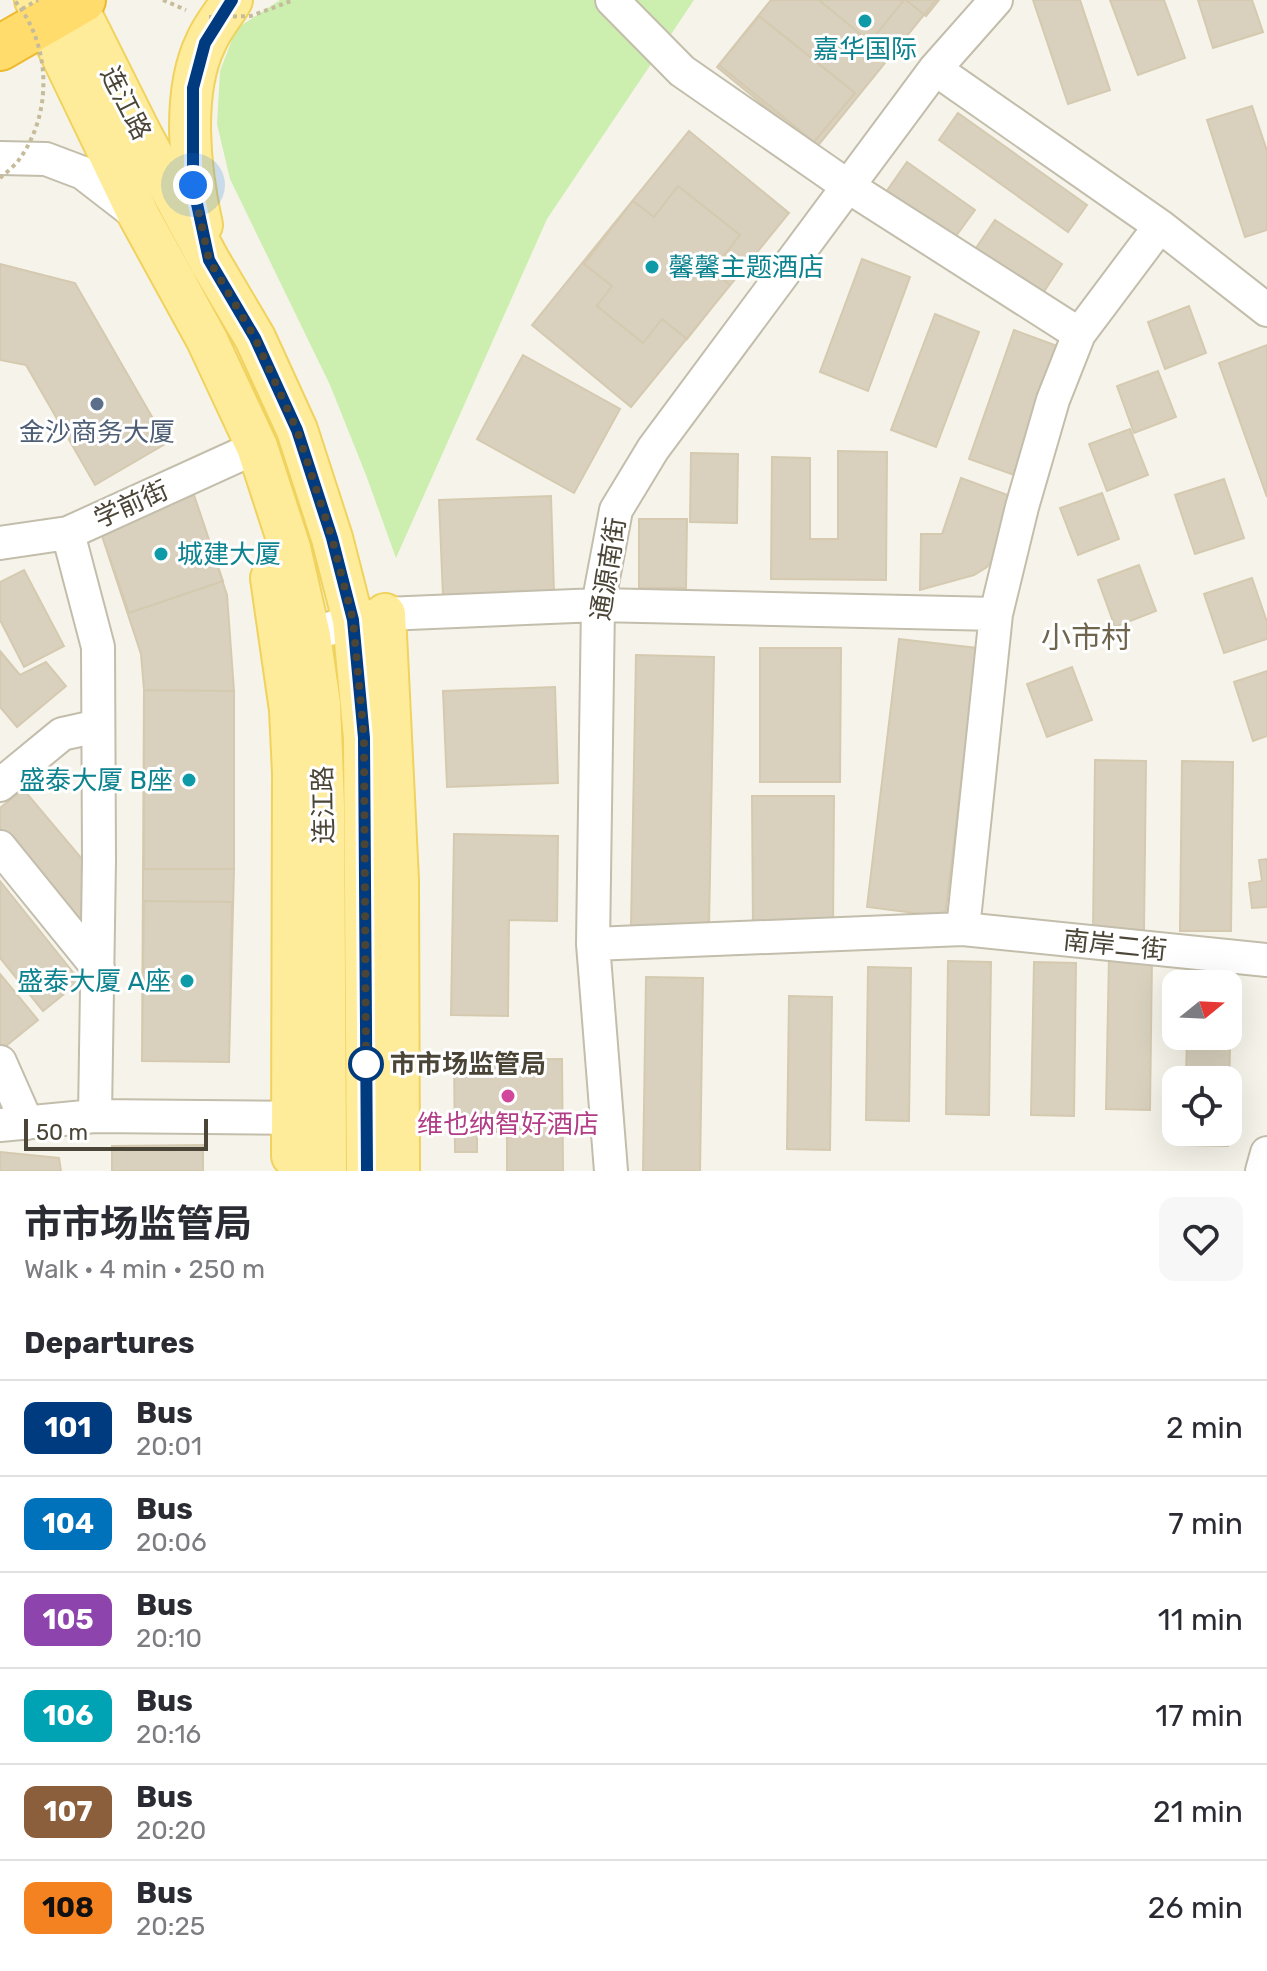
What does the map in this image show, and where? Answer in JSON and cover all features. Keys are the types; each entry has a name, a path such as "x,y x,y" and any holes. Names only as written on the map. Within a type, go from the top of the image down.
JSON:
{"highway":[{"path":"0,48 48,4"}],"main road":[{"name":"连江路","path":"48,4 139,216 207,340 257,447 290,548 310,636 320,704 324,805 306,1147"},
{"name":"连江路","path":"48,4 140,132 255,338 297,430 332,538 369,617 398,880 399,1171"},
{"path":"209,260 193,185 193,88 205,43 221,9"},
{"name":"连江路","path":"257,447 269,568 283,645 290,710 306,1147"},
{"name":"连江路","path":"367,1171 364,738 369,617"}],"street":[{"path":"612,0 682,71 849,187 1079,334"},
{"name":"通源南街","path":"611,1171 593,944 598,605 616,510 653,449 935,69 996,0"},
{"path":"935,69 1160,226 1267,310"},
{"path":"0,158 46,159 83,173 139,216"},
{"path":"963,929 996,614 1022,507 1053,400 1079,334 1160,226"},
{"name":"学前街","path":"0,543 68,533 257,447"},
{"path":"68,533 98,647 95,1116"},
{"path":"310,636 369,617 598,605 996,614"},
{"path":"0,785 62,734 98,726"},
{"path":"0,847 98,968"},
{"name":"南岸二街","path":"593,944 963,929 1267,960"},
{"path":"0,1062 14,1124 95,1116 306,1147"},
{"path":"1262,1171 1267,1153"}],"path":[{"path":"221,9 251,16 291,1"},
{"path":"0,178 18,161 38,123 45,80 37,38 48,4"}],"green space":[{"path":"280,0 694,0 547,219 396,558 330,385 230,179 217,124 220,71 236,29"}],"building":[{"path":"771,0 936,0 816,148 717,67"},
{"name":"嘉华国际","path":"819,0 904,0 870,42"},
{"name":"嘉华国际","path":"906,0 939,0 926,16"},
{"path":"1033,0 1080,0 1110,90 1068,104"},
{"path":"1110,0 1164,0 1185,58 1138,75"},
{"path":"1198,0 1252,0 1263,32 1213,48"},
{"path":"759,16 855,93 814,142 719,65"},
{"path":"1252,106 1267,151 1267,230 1245,237 1207,120"},
{"path":"958,113 1087,205 1068,232 939,140"},
{"path":"689,131 789,213 631,407 532,325"},
{"path":"907,162 975,210 953,240 886,192"},
{"name":"馨馨主题酒店","path":"678,186 740,235 712,271 730,285 687,339 662,319 643,343 597,306 612,286 584,264 633,201 654,217"},
{"path":"995,220 1062,264 1043,293 976,248"},
{"path":"862,259 910,277 868,391 820,372"},
{"name":"金沙商务大厦","path":"0,264 75,283 167,443 95,485 26,365 0,360"},
{"path":"1189,306 1206,353 1165,369 1148,322"},
{"path":"935,314 979,332 936,447 891,430"},
{"path":"1014,330 1063,348 1017,476 969,459"},
{"path":"1267,345 1267,497 1219,363"},
{"path":"523,355 620,409 574,493 477,439"},
{"path":"1158,371 1176,417 1134,433 1117,386"},
{"path":"1130,429 1148,475 1107,491 1089,444"},
{"path":"838,451 887,452 886,580 771,579 772,457 810,458 810,539 838,539"},
{"path":"691,453 738,454 737,523 690,522"},
{"path":"961,478 1016,498 996,555 987,567 974,575 920,590 921,534 942,534"},
{"path":"1224,479 1244,538 1195,554 1175,495"},
{"path":"1102,493 1119,539 1078,555 1060,508"},
{"path":"194,495 227,595 234,691 229,1062 142,1061 144,690 141,654 99,527"},
{"name":"城建大厦","path":"194,495 223,581 129,613 99,527"},
{"path":"551,496 554,592 443,596 439,500"},
{"path":"639,519 687,519 686,588 639,588"},
{"path":"1139,565 1156,611 1115,627 1098,580"},
{"path":"24,570 64,646 24,667 0,620 0,582"},
{"path":"1252,578 1267,622 1267,639 1224,653 1204,594"},
{"path":"899,639 977,648 945,917 867,907"},
{"path":"760,648 841,648 840,782 760,782"},
{"path":"0,651 20,675 46,662 66,686 17,727 0,707"},
{"path":"636,655 714,657 709,928 631,926"},
{"path":"1072,667 1092,720 1047,737 1027,684"},
{"path":"1267,671 1267,736 1253,741 1234,682"},
{"path":"555,687 558,783 447,787 443,691"},
{"name":"盛泰大厦 B座","path":"144,690 234,691 234,869 144,869"},
{"path":"1095,760 1146,761 1144,931 1093,930"},
{"path":"1182,761 1233,762 1231,931 1180,931"},
{"path":"23,789 88,866 82,934 0,834 0,808"},
{"path":"752,796 834,796 833,931 753,930"},
{"path":"454,834 558,836 557,921 509,920 508,1016 451,1015"},
{"path":"1267,859 1267,907 1252,908 1249,883 1262,881 1259,860"},
{"path":"0,881 80,981 43,1011 0,958"},
{"name":"盛泰大厦 A座","path":"144,901 232,902 229,1062 142,1061"},
{"path":"1109,956 1152,957 1150,1110 1106,1109"},
{"path":"948,961 991,962 989,1115 946,1114"},
{"path":"1034,962 1076,963 1074,1116 1031,1115"},
{"path":"868,967 911,968 909,1121 866,1120"},
{"path":"0,974 38,1020 1,1050 0,1049"},
{"path":"646,977 703,978 700,1171 643,1171"},
{"path":"789,996 832,997 830,1150 787,1149"},
{"path":"1187,1050 1230,1050 1230,1066 1186,1066"},
{"name":"维也纳智好酒店","path":"562,1059 563,1171 507,1171 507,1132 477,1132 477,1152 455,1152 454,1060"},
{"path":"203,1145 203,1171 112,1171 112,1146"},
{"path":"0,1152 59,1158 61,1171 0,1171"}],"bus line":[{"name":"101","path":"232,0 205,43 193,88 193,185 209,260 255,338 297,430 332,538 353,620 364,738 367,1171"}],"place":[{"name":"嘉华国际","path":"865,21"},
{"name":"馨馨主题酒店","path":"652,267"},
{"name":"金沙商务大厦","path":"97,404"},
{"name":"城建大厦","path":"161,554"},
{"name":"盛泰大厦 B座","path":"189,780"},
{"name":"盛泰大厦 A座","path":"187,981"},
{"name":"市市场监管局","path":"366,1064"},
{"name":"维也纳智好酒店","path":"508,1096"}],"district":[{"name":"小市村","path":"1086,638"}],"route":[{"path":"193,185 209,260 255,338 297,430 332,538 353,620 364,738 366,1069 366,1064"}]}
